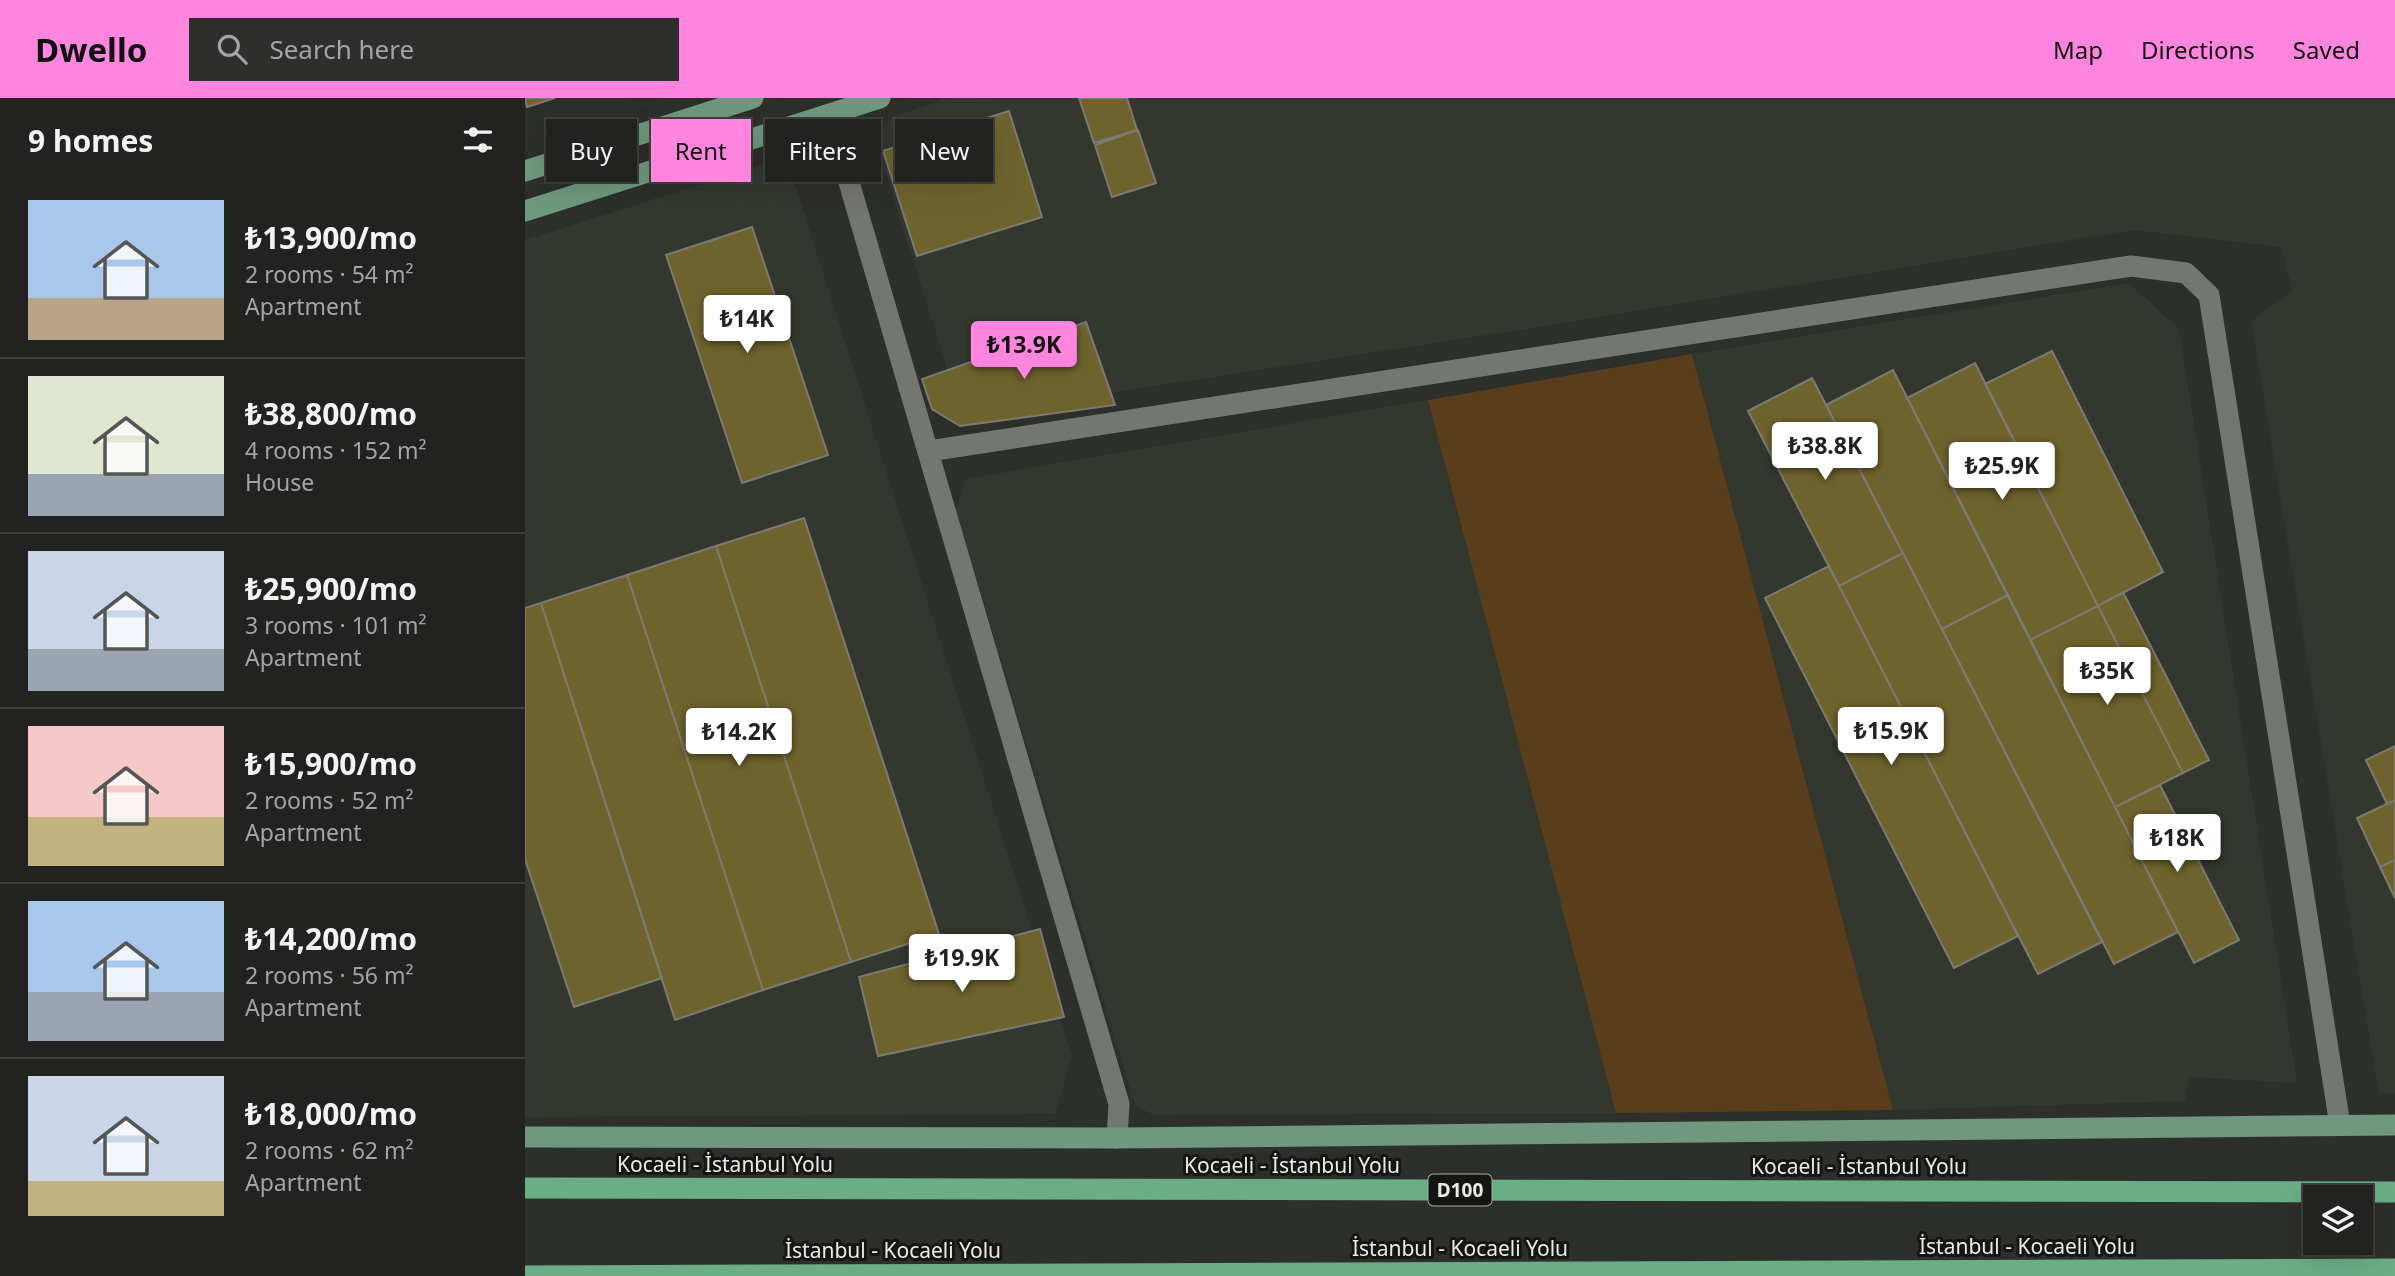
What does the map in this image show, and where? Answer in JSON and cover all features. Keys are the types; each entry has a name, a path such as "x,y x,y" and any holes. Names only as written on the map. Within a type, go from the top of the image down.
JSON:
{"highway":[{"name":"Kocaeli - İstanbul Yolu","path":"525,1188 2395,1192"},
{"name":"İstanbul - Kocaeli Yolu","path":"525,1276 2395,1269"}],"main road":[{"path":"526,170 753,98"},
{"path":"525,211 880,98"},
{"path":"525,1137 1117,1138 2395,1125"}],"street":[{"path":"829,114 1119,1104 1117,1138"},
{"path":"929,451 2131,267 2186,273 2209,295 2340,1125"}],"shaded area":[{"path":"947,98 2395,98 2395,1093 2379,1093 2251,321 2293,291 2281,247 2134,230 1506,332 998,410 951,381 881,158 881,134 892,117"},
{"path":"765,164 765,182 794,182 1072,1056 1055,1114 525,1117 525,240 708,182 751,182 751,169"},
{"path":"2129,283 2179,329 2297,1083 2190,1077 2185,1101 1893,1110 1692,354"},
{"path":"1692,354 1893,1110 1616,1113 1428,400"},
{"path":"1428,400 1616,1113 1153,1115 1135,1105 956,510 966,479"}],"building":[{"path":"525,98 555,98 527,107"},
{"path":"1079,98 1127,98 1137,130 1094,143"},
{"path":"1009,111 1042,217 917,256 883,151 895,147 895,182 993,182 993,119 984,119"},
{"path":"1138,130 1156,183 1112,197 1095,145"},
{"path":"752,227 828,455 742,483 666,255"},
{"path":"1086,322 1115,405 960,426 932,409 922,379"},
{"path":"2052,351 2163,572 2098,606 1985,384"},
{"path":"1975,363 2098,606 2030,640 1907,398"},
{"path":"1893,370 2008,595 1942,629 1826,405"},
{"path":"1812,378 1903,553 1839,586 1748,411"},
{"path":"804,518 939,934 851,962 716,546"},
{"path":"716,546 851,962 763,990 627,575"},
{"path":"1903,553 2102,942 2038,974 1839,586"},
{"path":"1829,566 2018,936 1954,968 1765,598"},
{"path":"627,575 763,990 675,1020 541,603"},
{"path":"2123,592 2209,760 2183,773 2098,606"},
{"path":"2008,595 2178,932 2114,964 1942,629"},
{"path":"541,603 662,978 574,1007 525,859 525,608"},
{"path":"2098,606 2183,773 2115,807 2030,640"},
{"path":"2395,746 2395,800 2387,804 2366,760"},
{"path":"2160,785 2239,940 2194,963 2115,807"},
{"path":"2395,800 2395,860 2380,867 2357,818"},
{"path":"2395,860 2395,898 2380,867"},
{"path":"1040,929 1064,1017 878,1056 859,977"}]}
